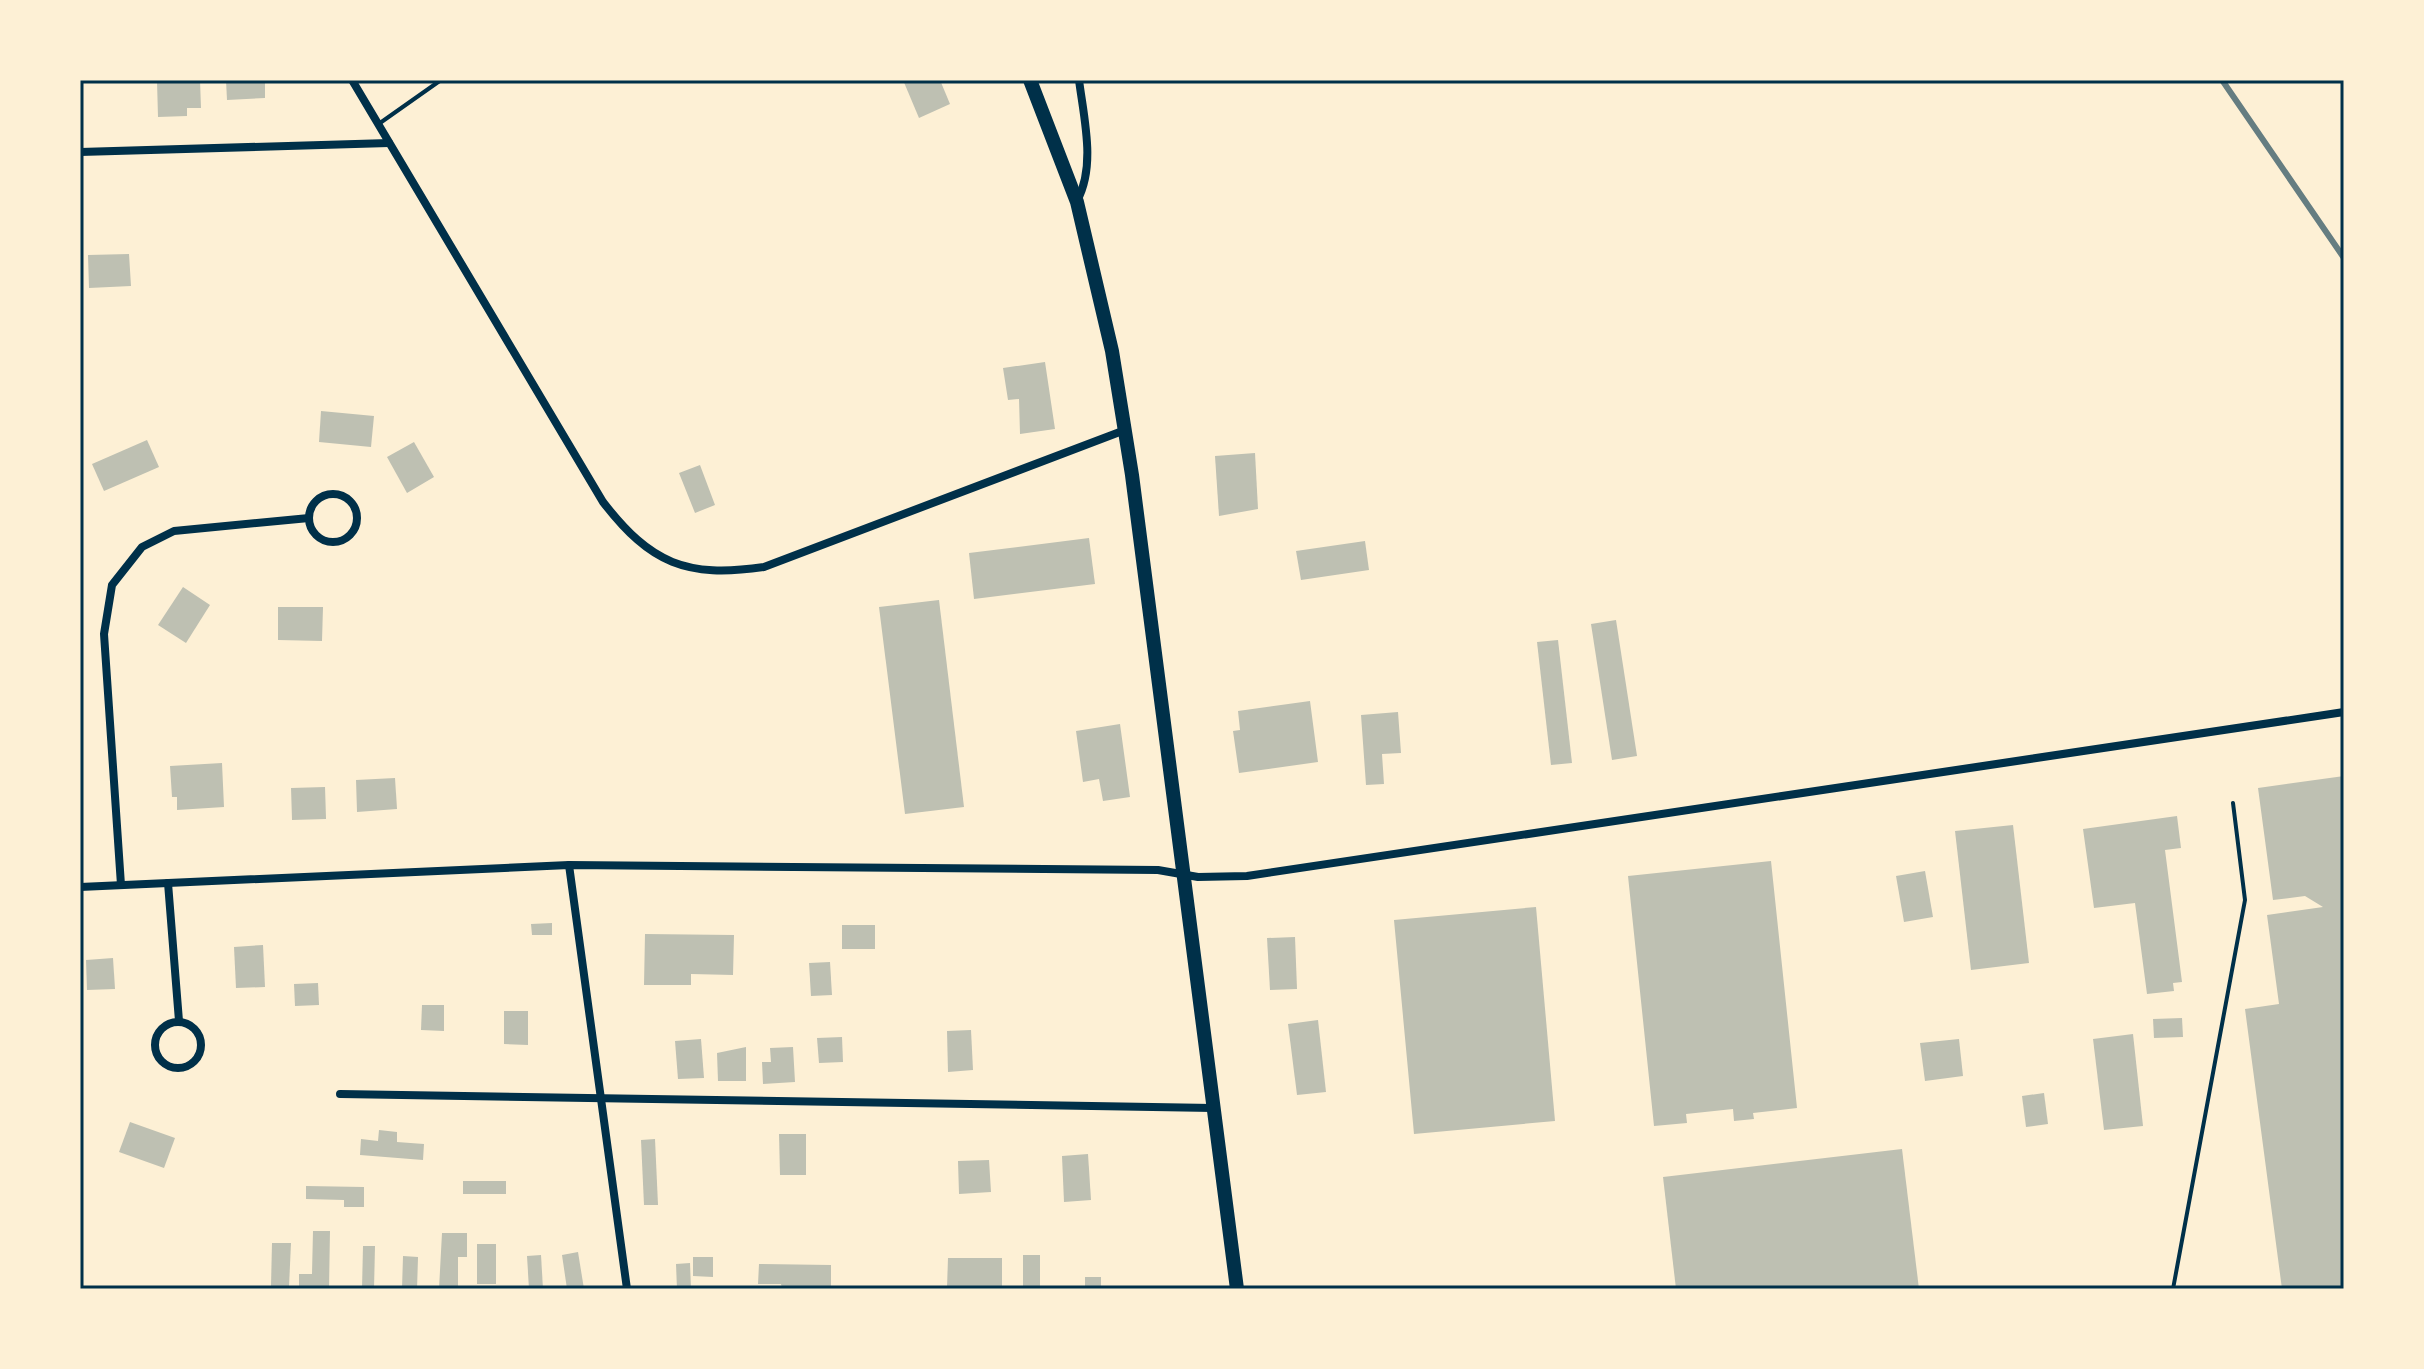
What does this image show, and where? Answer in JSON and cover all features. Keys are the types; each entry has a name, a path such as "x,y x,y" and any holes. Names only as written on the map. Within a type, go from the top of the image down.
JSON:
{"main road":[{"path":"1030,80 1077,202 1112,351 1125,430 1237,1289"}],"street":[{"path":"352,80 603,502 620,524 666,562 728,572 764,567 1125,430"},
{"path":"1077,202 1086,186 1088,164 1079,80"},
{"path":"80,152 389,143"},
{"path":"336,494 351,502 357,519 350,535 332,542 316,535 309,518 318,500 336,494"},
{"path":"121,885 104,634 112,585 142,547 174,531 309,518"},
{"path":"80,887 569,865 1158,870 1184,875 1247,876 2344,712"},
{"path":"569,865 627,1289"},
{"path":"168,883 179,1021"},
{"path":"179,1021 196,1030 201,1049 192,1064 173,1067 159,1058 154,1044 162,1028 179,1021"},
{"path":"340,1094 1213,1108"}],"lane":[{"path":"378,124 441,80"},
{"path":"2173,1289 2245,900 2233,803"}],"building":[{"path":"200,80 201,108 187,108 187,116 158,117 157,81"},
{"path":"226,80 265,80 265,98 227,100"},
{"path":"903,80 940,80 950,104 919,118"},
{"path":"129,254 131,286 89,288 88,255"},
{"path":"1045,362 1055,429 1020,434 1019,399 1008,400 1003,368"},
{"path":"321,411 374,416 371,447 319,442"},
{"path":"147,440 159,467 104,491 92,464"},
{"path":"414,442 434,477 407,493 387,457"},
{"path":"1255,453 1258,509 1219,516 1215,456"},
{"path":"700,465 715,505 695,513 679,473"},
{"path":"1089,538 1095,584 974,599 969,553"},
{"path":"1365,541 1369,570 1301,580 1296,551"},
{"path":"183,587 210,605 186,643 158,625"},
{"path":"939,600 964,807 905,814 879,607"},
{"path":"278,607 323,607 322,641 278,640"},
{"path":"1616,620 1637,756 1612,760 1591,624"},
{"path":"1558,640 1572,763 1551,765 1537,642"},
{"path":"1310,701 1318,762 1239,773 1233,731 1240,730 1238,711"},
{"path":"1398,712 1401,753 1382,754 1384,784 1366,785 1361,715"},
{"path":"1120,724 1130,797 1103,801 1099,779 1083,782 1076,731"},
{"path":"222,763 224,807 177,810 177,797 172,797 170,766"},
{"path":"2344,776 2344,1289 2282,1289 2245,1009 2279,1004 2267,915 2323,907 2305,896 2273,900 2258,788"},
{"path":"395,778 397,809 357,812 356,780"},
{"path":"325,787 326,819 292,820 291,788"},
{"path":"2177,816 2181,848 2165,850 2182,982 2173,983 2174,991 2147,994 2135,903 2094,908 2083,829"},
{"path":"2013,825 2029,963 1971,970 1955,831"},
{"path":"1771,861 1797,1108 1753,1113 1754,1119 1734,1121 1733,1109 1686,1114 1687,1123 1654,1126 1628,876"},
{"path":"1925,871 1933,917 1904,922 1896,876"},
{"path":"1536,907 1555,1121 1414,1134 1394,920"},
{"path":"552,923 552,935 532,935 531,924"},
{"path":"842,925 875,925 875,949 842,949"},
{"path":"645,934 734,935 733,975 691,974 691,985 644,985"},
{"path":"1295,937 1297,989 1270,990 1267,938"},
{"path":"263,945 265,987 236,988 234,947"},
{"path":"113,958 115,989 87,990 86,960"},
{"path":"830,962 832,995 811,996 809,963"},
{"path":"318,983 319,1005 295,1006 294,984"},
{"path":"422,1005 444,1005 444,1031 421,1030"},
{"path":"504,1011 528,1011 528,1045 504,1044"},
{"path":"2182,1018 2183,1037 2154,1038 2153,1019"},
{"path":"1318,1020 1326,1092 1297,1095 1288,1024"},
{"path":"971,1030 973,1070 948,1072 947,1031"},
{"path":"2133,1034 2143,1126 2104,1130 2093,1039"},
{"path":"842,1037 843,1062 819,1063 817,1038"},
{"path":"701,1039 704,1078 678,1079 675,1041"},
{"path":"1959,1039 1963,1076 1925,1081 1920,1043"},
{"path":"746,1047 746,1081 718,1081 717,1053"},
{"path":"793,1047 795,1082 763,1084 762,1062 771,1062 770,1048"},
{"path":"2044,1093 2048,1124 2026,1127 2022,1096"},
{"path":"130,1122 175,1138 164,1168 119,1152"},
{"path":"379,1130 397,1132 397,1142 424,1144 423,1160 360,1155 361,1139 378,1141"},
{"path":"779,1134 806,1134 806,1175 780,1175"},
{"path":"655,1139 658,1205 644,1205 641,1140"},
{"path":"1902,1149 1919,1289 1676,1289 1663,1177"},
{"path":"1088,1154 1091,1200 1064,1202 1062,1156"},
{"path":"989,1160 991,1192 959,1194 958,1161"},
{"path":"463,1181 506,1181 506,1194 463,1194"},
{"path":"306,1186 364,1187 364,1207 344,1207 344,1200 306,1199"},
{"path":"313,1231 330,1231 329,1289 299,1289 299,1274 312,1274"},
{"path":"442,1233 467,1233 467,1257 458,1257 458,1289 439,1289"},
{"path":"272,1243 291,1243 289,1287 271,1286"},
{"path":"477,1244 496,1244 496,1284 477,1284"},
{"path":"363,1246 375,1246 374,1289 362,1289"},
{"path":"578,1252 584,1289 567,1289 562,1255"},
{"path":"541,1255 543,1289 529,1289 527,1256"},
{"path":"1023,1255 1040,1255 1040,1289 1023,1289"},
{"path":"403,1256 418,1257 417,1289 402,1289"},
{"path":"693,1257 713,1257 713,1277 693,1276"},
{"path":"948,1258 1002,1258 1002,1289 947,1288"},
{"path":"690,1263 691,1289 677,1289 676,1264"},
{"path":"759,1264 831,1265 831,1289 782,1289 781,1284 758,1284"},
{"path":"1085,1277 1101,1277 1101,1289 1085,1289"}],"railway":[{"path":"2222,80 2344,258"}]}
